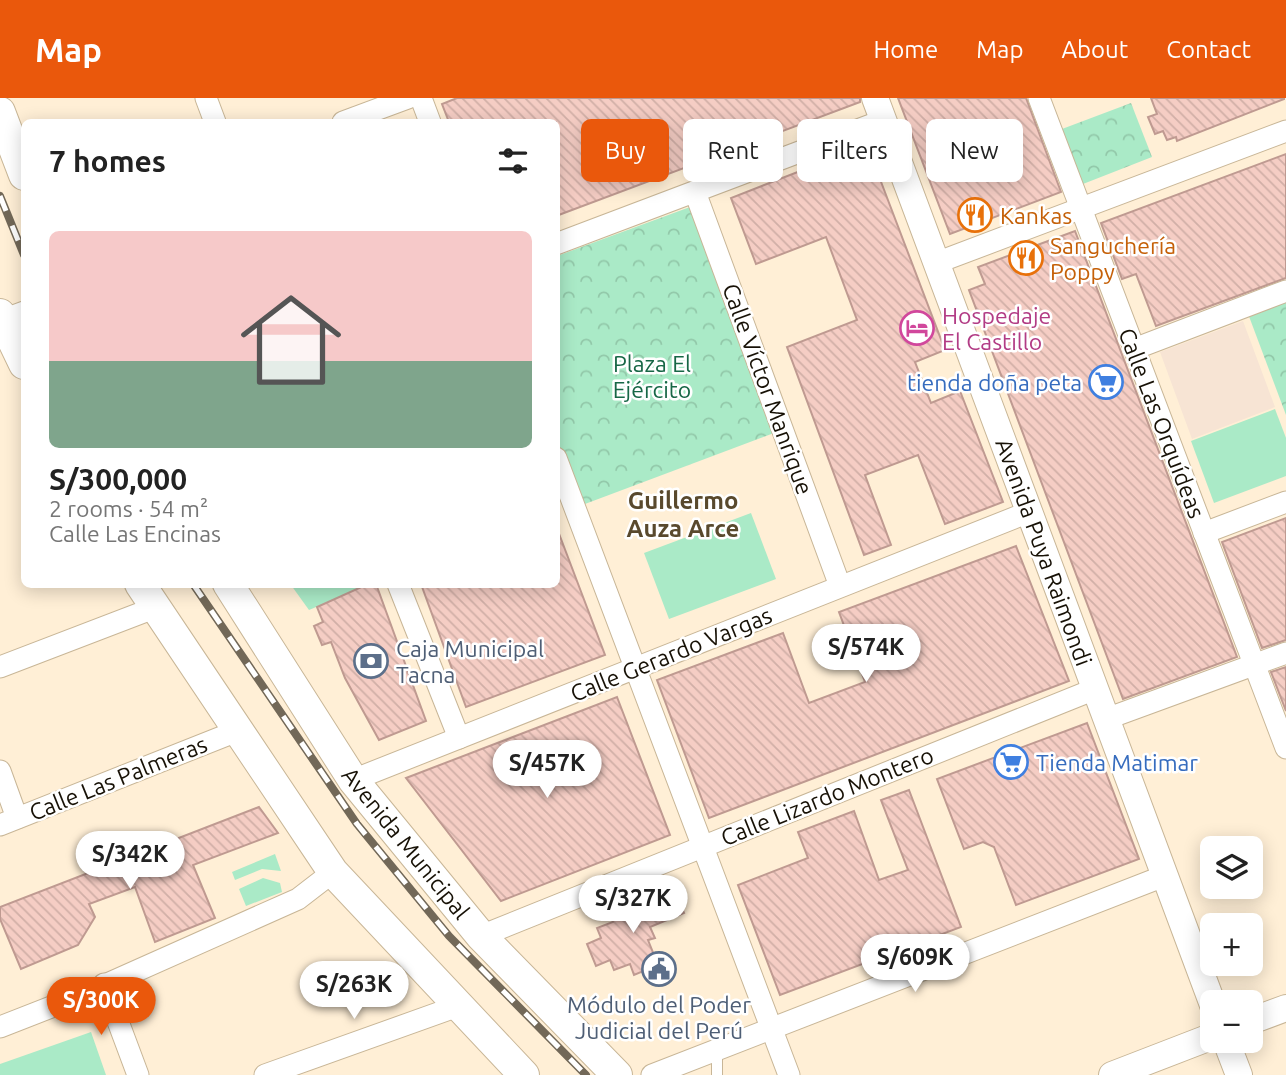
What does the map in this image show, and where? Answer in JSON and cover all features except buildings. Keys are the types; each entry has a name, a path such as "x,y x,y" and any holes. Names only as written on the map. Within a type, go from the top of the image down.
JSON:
{"main road":[{"path":"0,113 14,167"},
{"path":"7,317 21,356"},
{"name":"Avenida Municipal","path":"231,588 353,780 481,936 617,1075"},
{"path":"147,596 333,872 524,1075"}],"street":[{"path":"206,98 214,119"},
{"path":"351,119 408,98"},
{"path":"421,98 429,119"},
{"name":"Calle Las Orquídeas","path":"1039,98 1286,748"},
{"path":"560,243 695,192 880,109"},
{"name":"Avenida Puya Raimondi","path":"880,109 1207,990"},
{"path":"936,263 1286,131"},
{"name":"Calle Víctor Manrique","path":"695,192 840,586"},
{"path":"1135,349 1286,291"},
{"path":"560,468 789,1075"},
{"path":"1204,533 1286,502"},
{"name":"Calle Gerardo Vargas","path":"353,780 1029,512"},
{"path":"400,588 459,738"},
{"path":"0,667 147,596"},
{"path":"1106,719 1286,653"},
{"name":"Calle Lizardo Montero","path":"481,936 1094,689"},
{"name":"Calle Las Palmeras","path":"9,821 237,731"},
{"path":"0,771 9,821"},
{"path":"0,1027 298,899 333,872"},
{"path":"652,1075 1164,876"},
{"path":"104,984 138,1075"},
{"path":"265,1075 458,1006"},
{"path":"1263,1017 1286,1008"},
{"path":"1112,1075 1200,1041"},
{"path":"1231,1053 1239,1075"}],"lane":[{"path":"716,1049 717,1075"}],"shaded area":[{"path":"1243,321 1275,407 1192,439 1160,352"}],"green space":[{"path":"1131,103 1152,157 1083,184 1062,129"},
{"name":"Plaza El Ejército","path":"690,207 774,433 577,507 560,459 560,255"},
{"path":"1286,297 1286,415 1247,311"},
{"path":"1275,409 1286,438 1286,476 1214,503 1191,441"},
{"path":"751,513 776,579 669,619 644,553"},
{"path":"293,588 361,588 309,610"},
{"path":"275,854 281,871 262,869 235,880 232,872"},
{"path":"263,878 280,883 282,892 246,906 239,889"},
{"path":"91,1032 106,1075 0,1075 0,1064"}],"railway":[{"path":"0,196 21,248"},
{"path":"196,588 357,824 449,936 586,1075"}],"place":[{"name":"Kankas","path":"975,215"},
{"name":"Sanguchería Poppy","path":"1026,258"},
{"name":"Hospedaje El Castillo","path":"917,328"},
{"name":"tienda doña peta","path":"1106,382"},
{"name":"Caja Municipal Tacna","path":"371,661"},
{"name":"Tienda Matimar","path":"1011,762"},
{"name":"Módulo del Poder Judicial del Perú","path":"659,969"}],"district":[{"name":"Guillermo Auza Arce","path":"683,514"}]}
